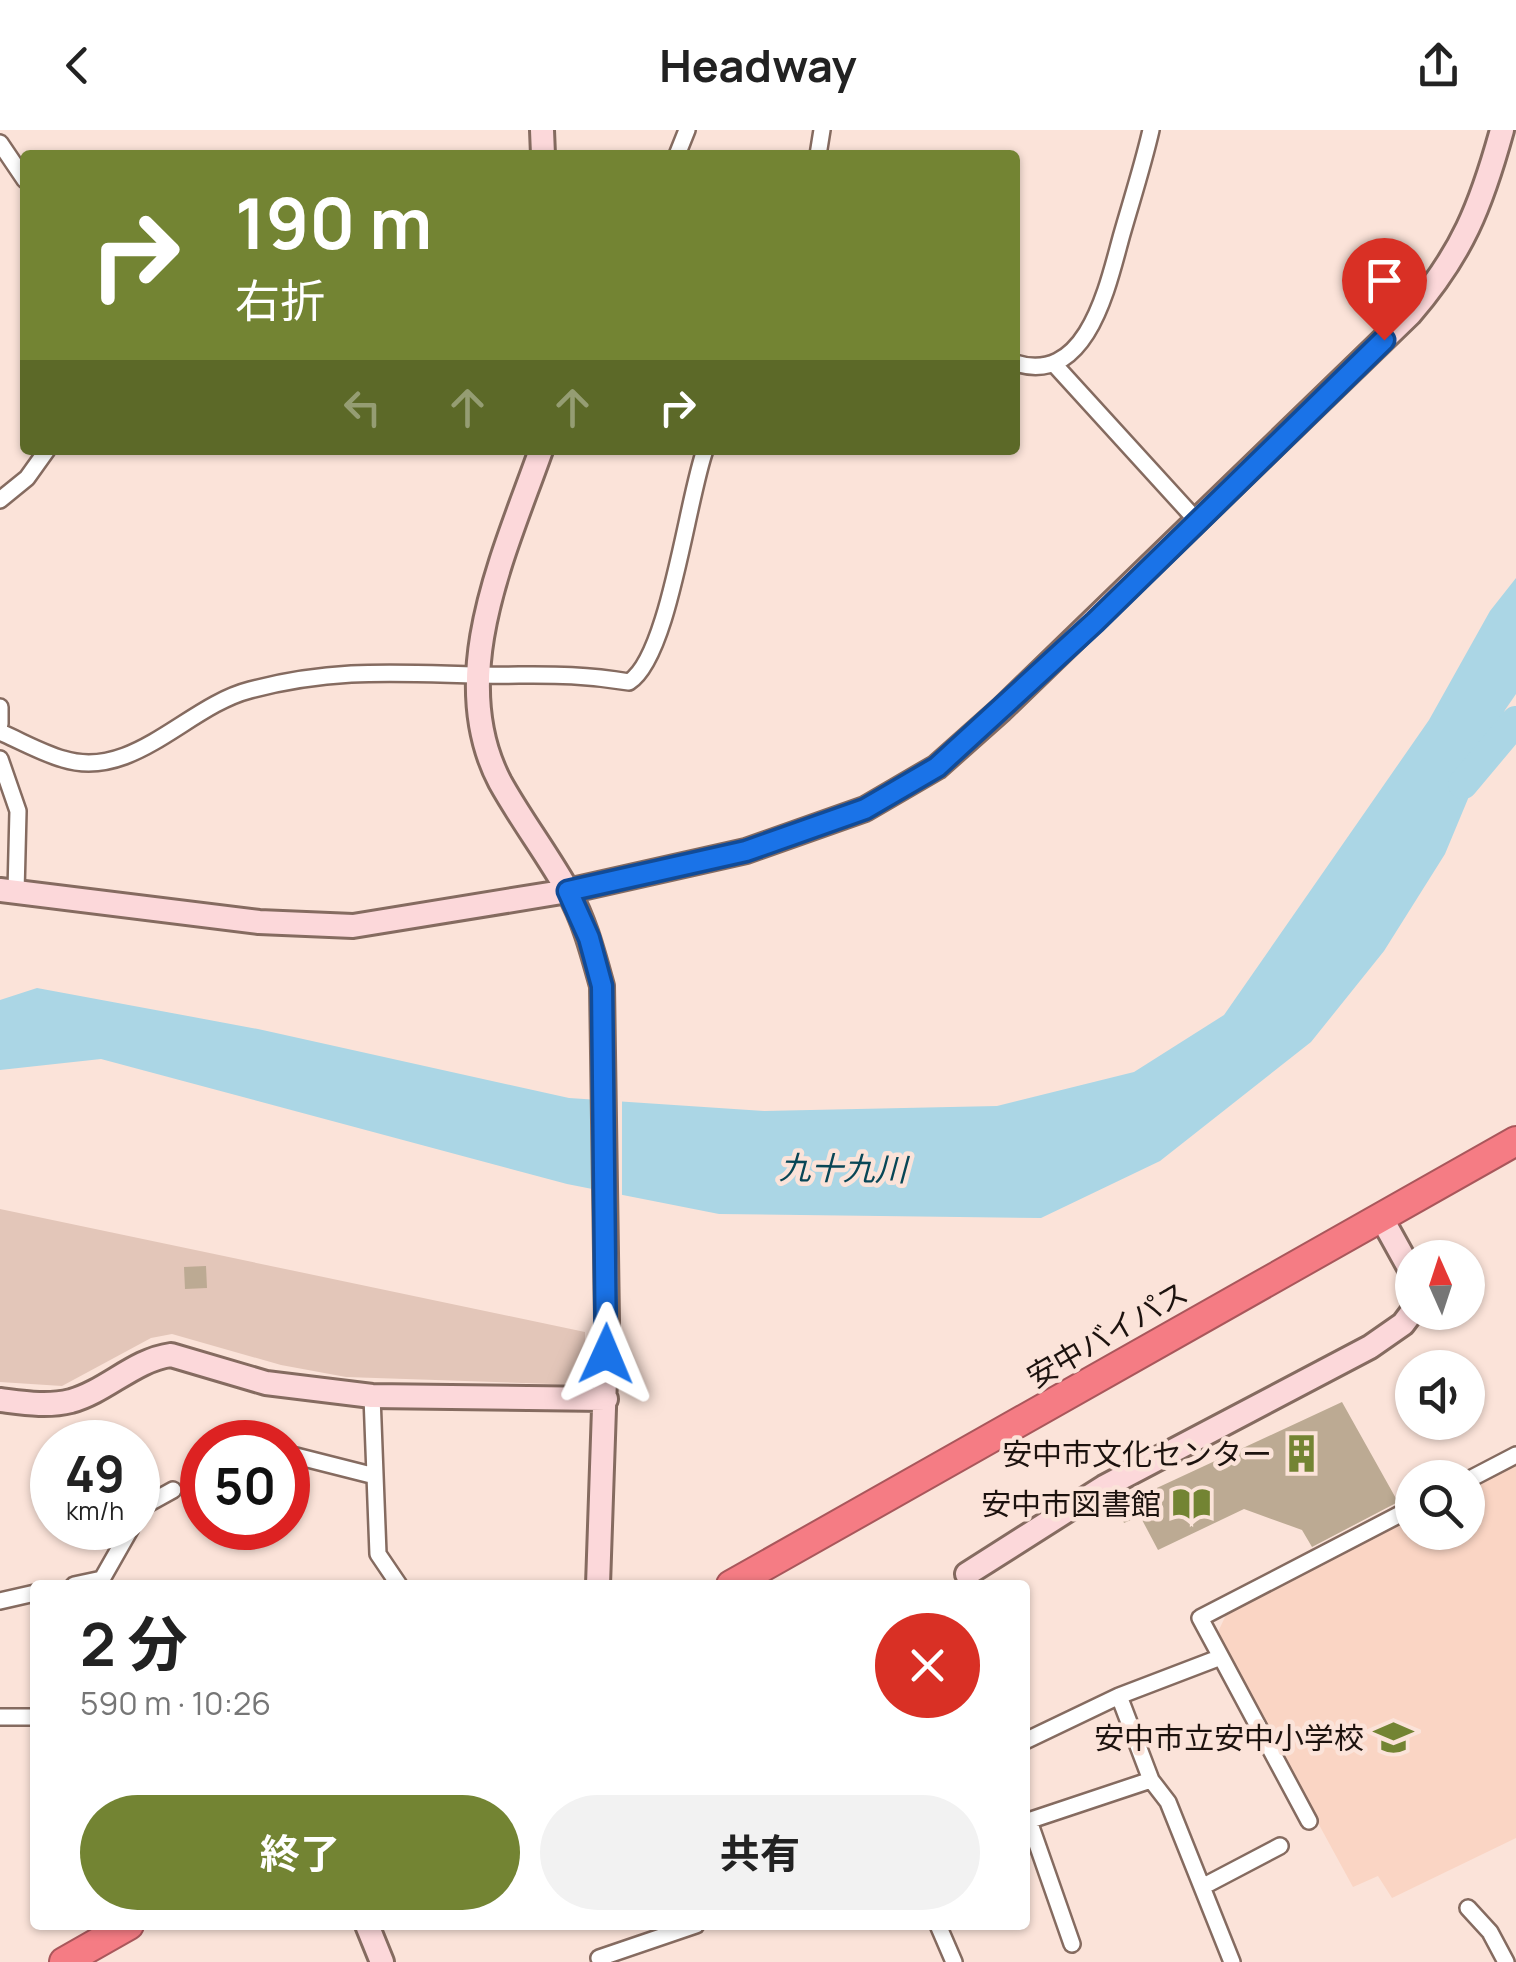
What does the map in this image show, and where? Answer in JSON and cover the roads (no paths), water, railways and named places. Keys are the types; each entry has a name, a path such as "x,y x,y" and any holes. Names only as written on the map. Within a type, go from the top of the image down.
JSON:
{"highway":[{"name":"安中バイパス","path":"740,1580 1516,1141"},
{"path":"64,1962 120,1930"}],"street":[{"path":"1020,364 1036,369 1054,364 1084,336 1106,300 1151,130"},
{"path":"0,759 18,811 8,891 259,922 353,926 568,891 746,851 865,809 937,767 1001,710 1410,314 1464,242 1483,200 1502,130"},
{"path":"0,142 20,172"},
{"path":"1054,364 1198,522"},
{"path":"0,500 27,478 43,455"},
{"path":"539,455 499,569 476,675 482,735 499,779 568,891 589,938 602,986 607,1320 598,1580"},
{"path":"0,732 63,759 117,760 211,702 251,690 360,670 476,675 573,672 629,682 644,673 675,579 693,482 703,455"},
{"path":"0,708 0,724"},
{"path":"1381,1217 1395,1242"},
{"path":"968,1574 1104,1487 1370,1347 1395,1330"},
{"path":"0,1400 45,1405 74,1400 156,1357 171,1355 266,1383 372,1396 606,1399"},
{"path":"372,1396 378,1554 395,1580"},
{"path":"1485,1471 1516,1454"},
{"path":"310,1460 375,1476"},
{"path":"160,1497 173,1490"},
{"path":"1309,1820 1200,1618 1395,1517"},
{"path":"97,1580 102,1579 118,1550"},
{"path":"0,1600 30,1594"},
{"path":"1030,1739 1119,1696 1221,1657"},
{"path":"1119,1696 1151,1780 1168,1802 1232,1962"},
{"path":"0,1717 30,1717"},
{"path":"1030,1821 1151,1780"},
{"path":"1030,1830 1072,1944"},
{"path":"1202,1887 1280,1846"},
{"path":"1468,1908 1490,1932 1506,1962"},
{"path":"369,1930 382,1962"},
{"path":"599,1958 681,1930"},
{"path":"940,1930 954,1962"}],"water":[{"path":"1516,578 1516,694 1505,710 1445,854 1384,951 1311,1042 1160,1161 1041,1218 719,1214 567,1184 101,1059 0,1070 0,1000 37,988 258,1029 569,1098 764,1111 997,1106 1134,1072 1224,1015 1429,720 1490,611"}],"waterway":[{"name":"九十九川","path":"1463,784 1516,721"}],"place":[{"name":"安中市文化センター","path":"1302,1453"},
{"name":"安中市図書館","path":"1191,1503"},
{"name":"安中市立安中小学校","path":"1394,1737"}]}
